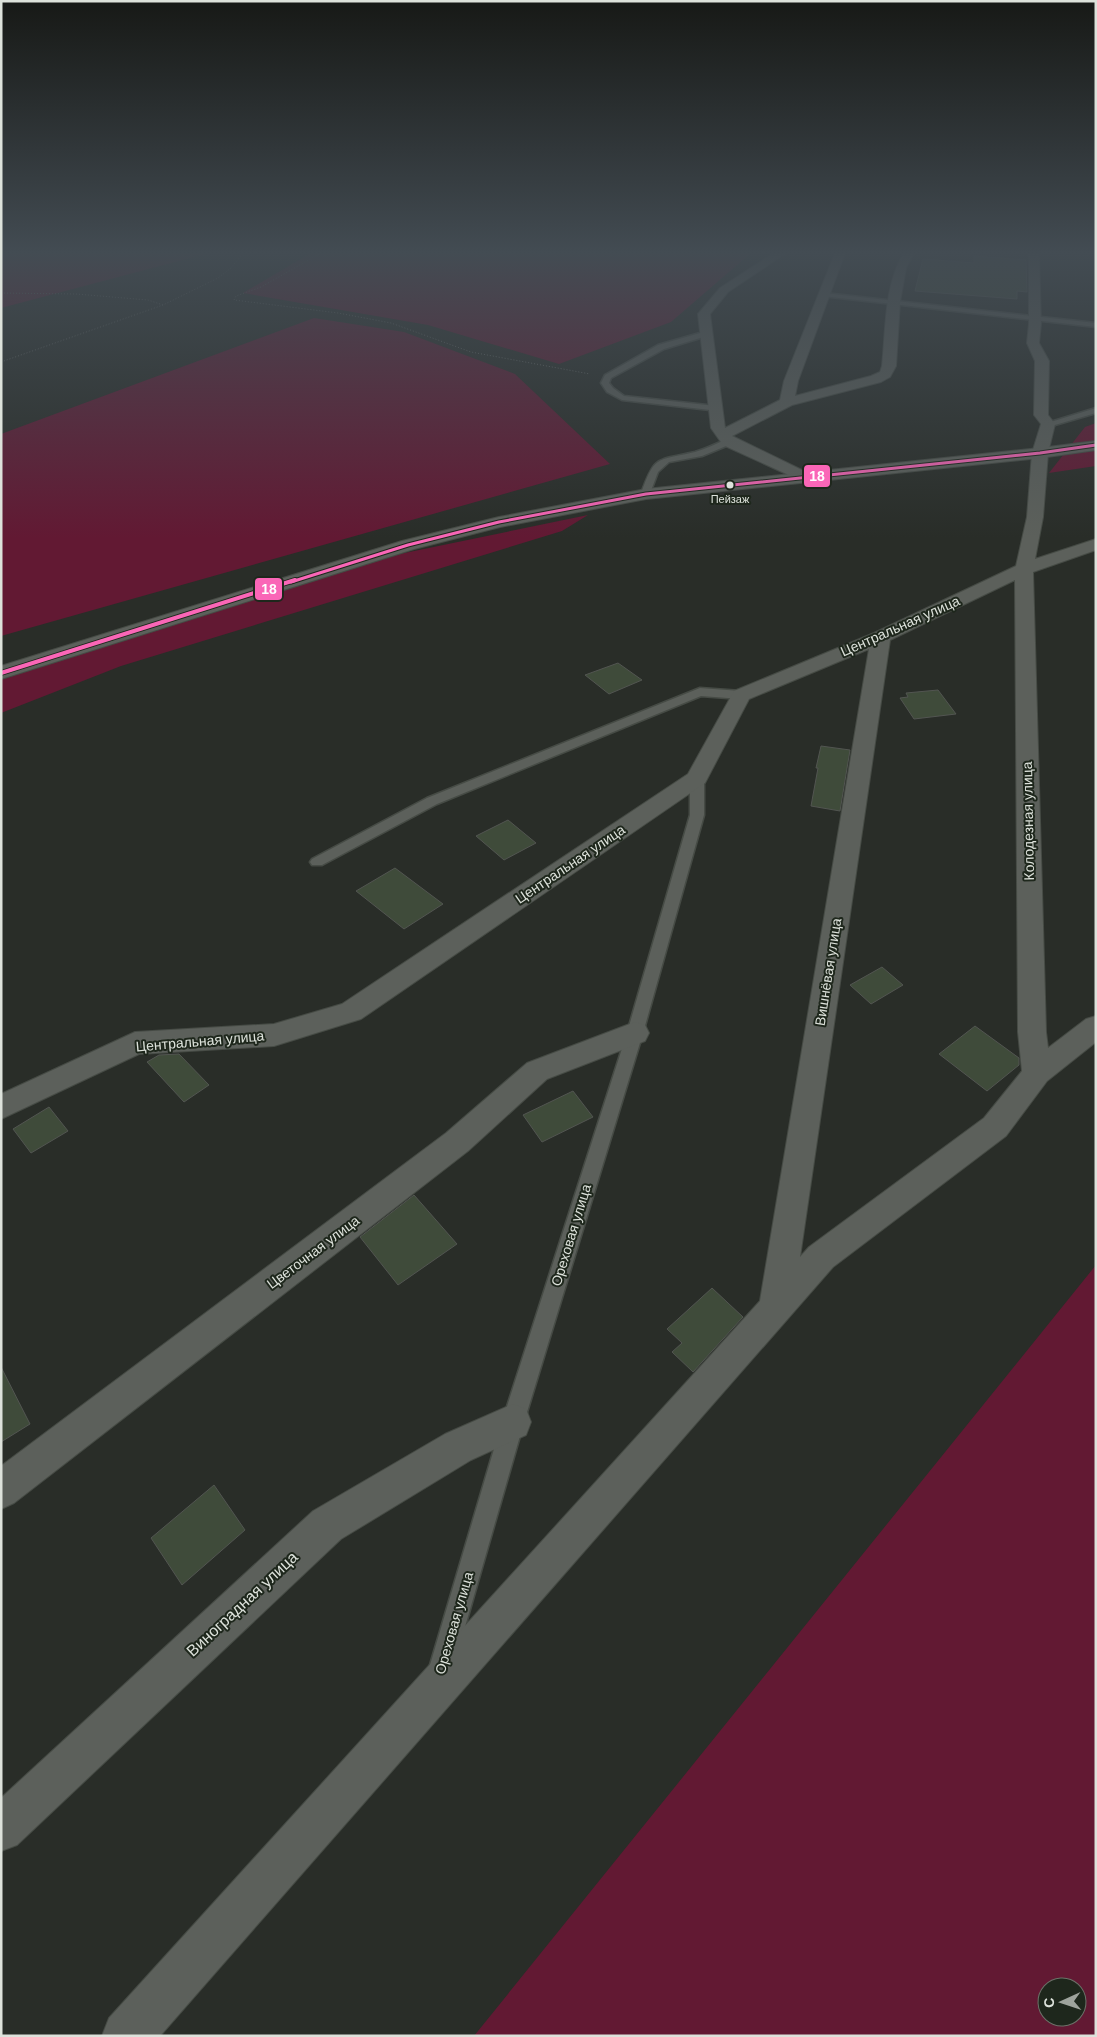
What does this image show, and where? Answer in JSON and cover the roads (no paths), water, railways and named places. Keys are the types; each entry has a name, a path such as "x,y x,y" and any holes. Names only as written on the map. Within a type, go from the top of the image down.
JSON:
{"street":[{"path":"709,348 718,428 726,439 804,477"},
{"path":"787,402 791,381 804,348"},
{"path":"726,439 787,402 876,379 885,374 889,366 890,348"},
{"path":"1036,348 1042,361 1041,415 1048,424"},
{"name":"Колодезная улица","path":"1037,1073 1032,1032 1024,569 1035,517 1040,453 1048,424"},
{"path":"1,673 408,545 499,522 646,494 1040,453 1096,445"},
{"name":"Центральная улица","path":"1,1107 135,1043 274,1035 351,1012 697,778 741,694 881,637 1024,569 1096,544"},
{"name":"Вишнёвая улица","path":"776,1308 881,637"},
{"path":"127,2036 821,1257 995,1127 1037,1073 1096,1026"},
{"name":"Цветочная улица","path":"1,1490 457,1142 537,1071 635,1033"},
{"name":"Виноградная улица","path":"1,1828 327,1525 458,1447 513,1422"}],"lane":[{"path":"659,348 608,377 605,383 610,390 622,398 716,409"},
{"path":"1048,424 1096,410"},
{"path":"646,494 654,471 666,460 699,454 726,439"},
{"path":"317,862 432,801 700,692 741,694"},
{"name":"Ореховая улица","path":"434,1690 513,1422 635,1033 698,815 697,778"}],"place":[{"name":"Пейзаж","path":"730,485"}]}
